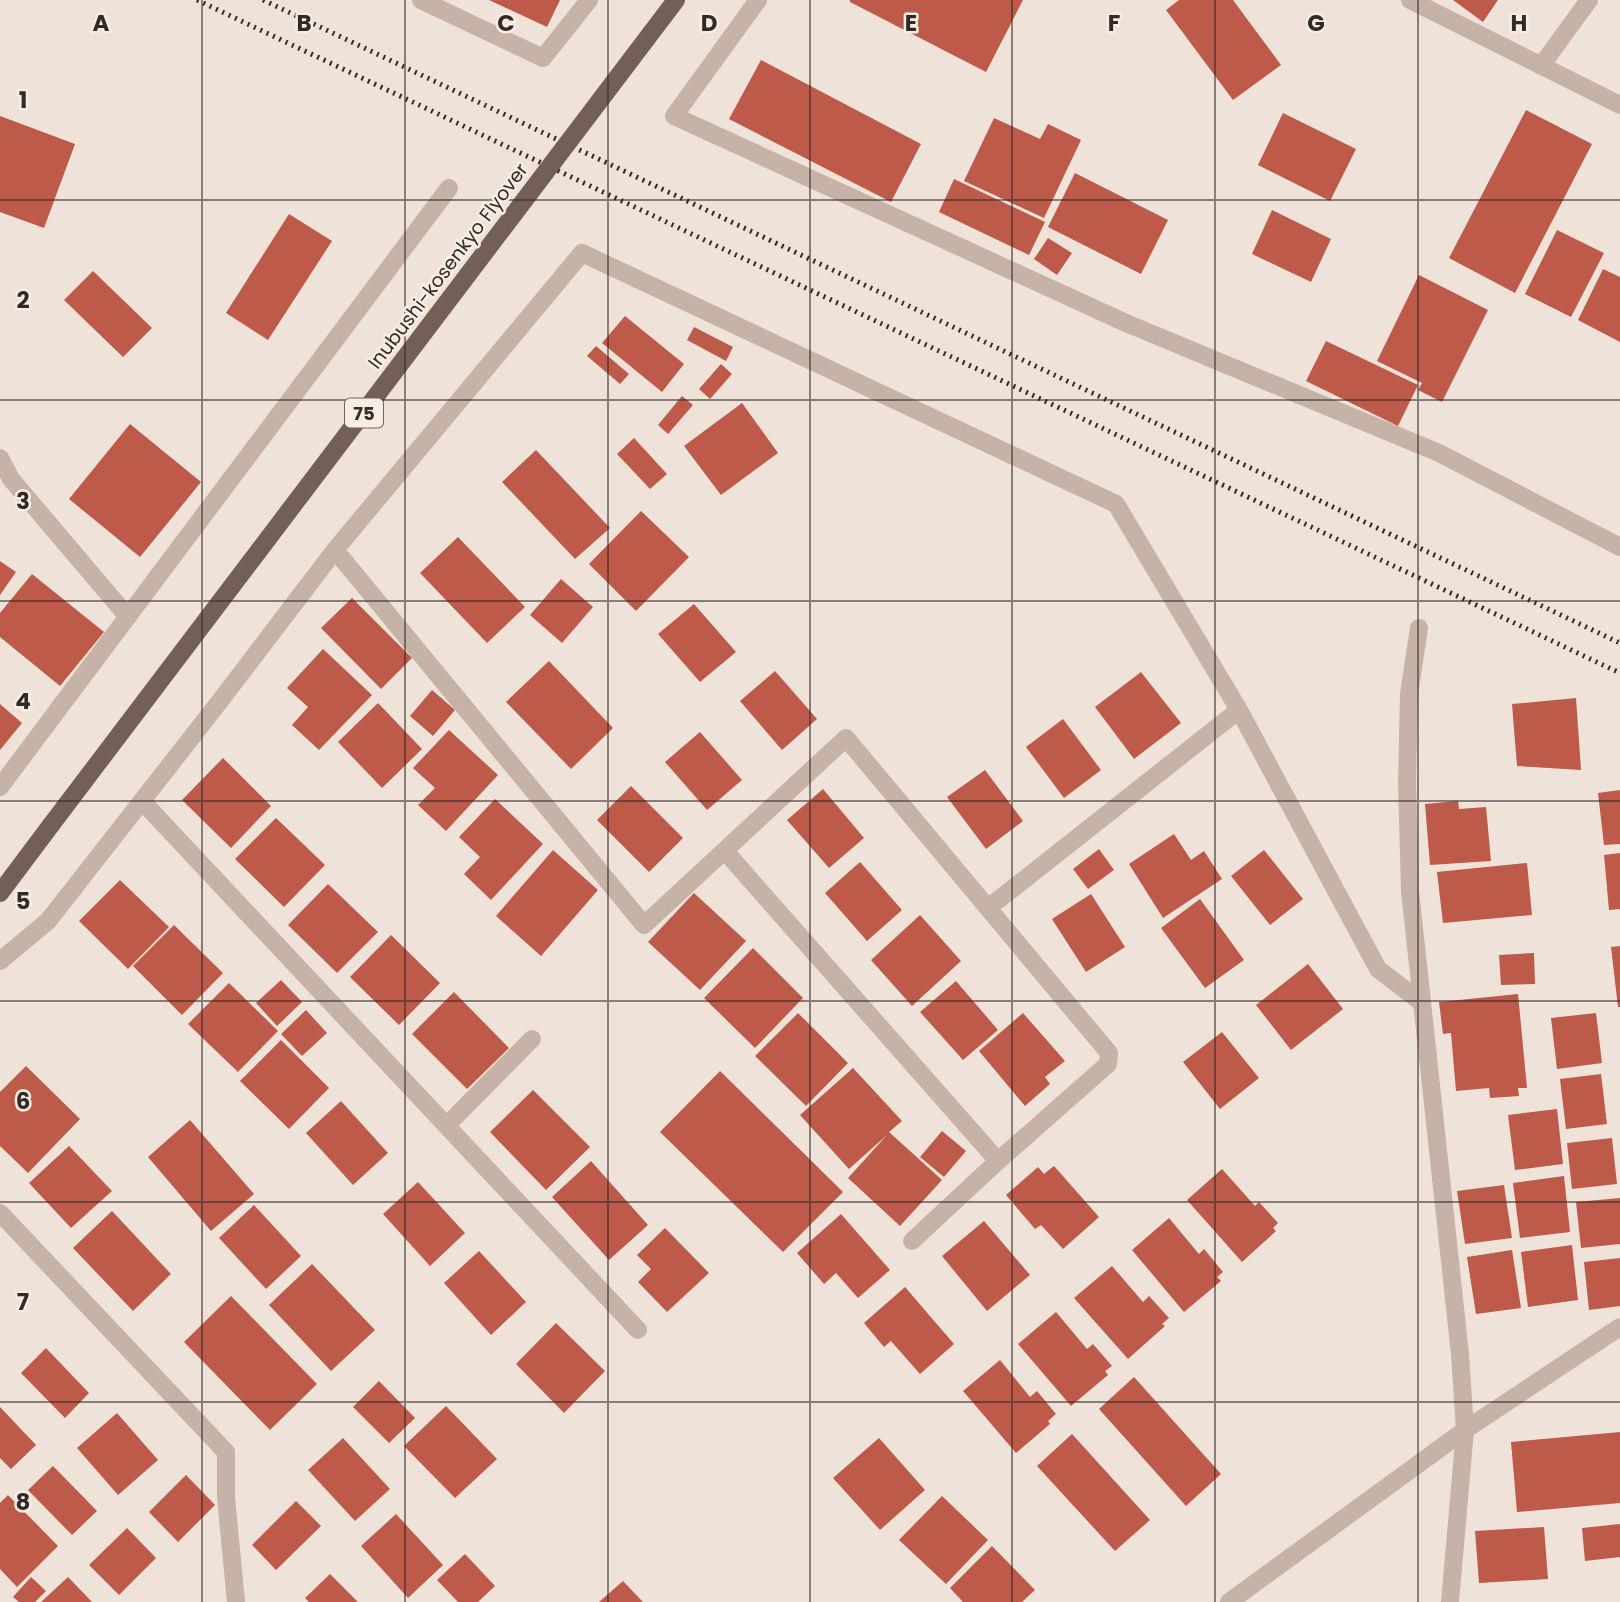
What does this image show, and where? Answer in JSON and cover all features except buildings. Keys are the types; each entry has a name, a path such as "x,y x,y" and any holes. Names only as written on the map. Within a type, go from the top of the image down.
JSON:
{"main road":[{"name":"Inubushi-kosenkyo Flyover","path":"0,893 676,0"}],"street":[{"path":"421,0 543,58 589,0"},
{"path":"758,0 674,116 1125,323 1439,453 1620,547"},
{"path":"1410,0 1620,105"},
{"path":"1541,66 1589,0"},
{"path":"0,787 449,188"},
{"path":"0,961 48,921 335,550 582,253 1116,503 1239,710 1378,969 1421,1002"},
{"path":"0,458 11,479 128,617"},
{"path":"335,550 644,925 846,738 988,908 1109,1053 1108,1064 912,1241"},
{"path":"1419,628 1409,694 1407,782 1410,891 1458,1340 1465,1430 1450,1602"},
{"path":"988,908 1239,710"},
{"path":"142,801 638,1330"},
{"path":"725,851 998,1161"},
{"path":"447,1125 532,1039"},
{"path":"0,1213 226,1452 226,1497 236,1602"},
{"path":"1229,1602 1465,1430 1620,1326"}],"railway":[{"path":"197,0 1620,673"},
{"path":"263,0 1620,643"}]}
